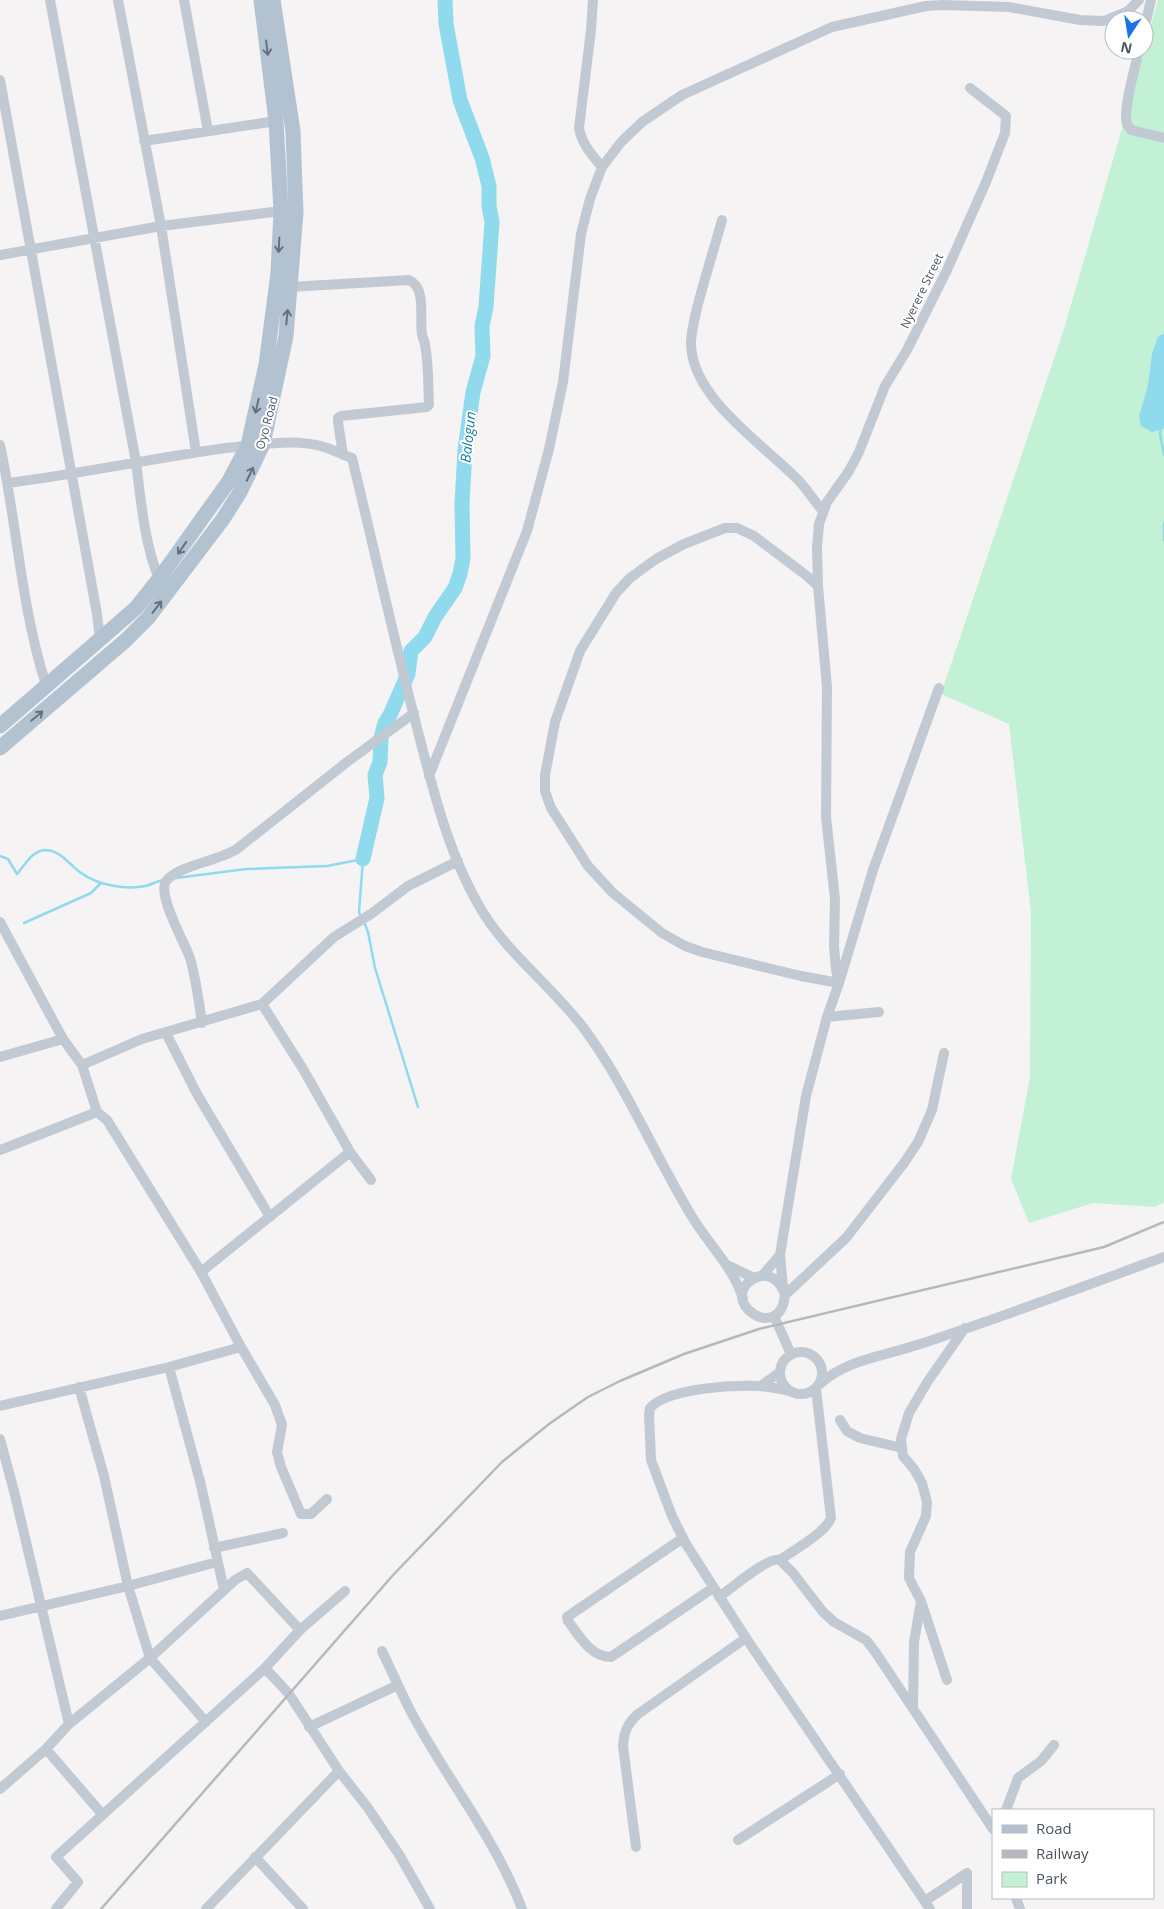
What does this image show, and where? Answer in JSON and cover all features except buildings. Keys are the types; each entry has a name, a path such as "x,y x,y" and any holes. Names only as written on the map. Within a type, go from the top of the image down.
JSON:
{"main road":[{"name":"Oyo Road","path":"0,726 136,608 160,579 256,445 278,273 281,212 276,121 261,0"},
{"name":"Oyo Road","path":"0,748 126,640 148,618 223,519 240,492 281,366 296,213 292,131 273,0"}],"street":[{"path":"50,0 136,462 141,507 149,550 160,579"},
{"path":"118,0 161,226 196,452"},
{"path":"184,0 208,131"},
{"path":"593,0 579,128 581,139 602,167"},
{"path":"429,776 527,531 550,449 563,382 581,234 590,199 602,167 622,141 635,128 682,95 832,27 926,6 1009,4 1092,22 1104,21 1120,16 1139,0"},
{"path":"1137,60 1129,92 1126,123 1131,130 1164,138"},
{"path":"0,80 97,614 100,640"},
{"name":"Nyerere Street","path":"823,512 827,502 859,452 885,386 907,350 947,270 986,182 1005,133 1006,116 970,88"},
{"path":"144,141 276,121"},
{"path":"0,255 161,226 281,212"},
{"path":"722,220 694,317 691,343 696,368 726,414 801,483 823,512 819,524 817,547 818,586 827,687 826,817 835,898 834,946 839,983"},
{"path":"290,286 409,280 414,282 418,289 422,335 425,343 429,405 427,407 341,416 338,418 338,422 343,455"},
{"path":"8,483 72,475 196,452 256,445 309,444 324,446 352,458 429,776 458,861 478,905 508,946 584,1028 612,1069 670,1180 693,1219 728,1265 739,1285 745,1306 750,1313 757,1317 766,1318 774,1316 784,1304 780,1255 806,1096 827,1017 873,870 939,688"},
{"path":"0,445 8,483 32,635 46,685"},
{"path":"818,586 808,576 754,536 737,528 725,528 684,544 656,559 630,578 616,593 580,651 555,722 545,775 545,791 551,808 588,866 613,893 662,933 685,946 702,952 839,983"},
{"path":"202,1022 197,986 190,957 163,888 170,877 226,856 237,849 381,737 414,714"},
{"path":"82,1066 142,1039 262,1004 334,937 367,917 408,886 458,861"},
{"path":"0,922 63,1039 82,1066 97,1112 107,1120 202,1272 240,1347 275,1406 282,1425 277,1452 281,1467 301,1514 311,1514 327,1499"},
{"path":"262,1004 303,1069 350,1152 371,1180"},
{"path":"827,1017 879,1012"},
{"path":"166,1033 197,1094 270,1217"},
{"path":"0,1057 63,1039"},
{"path":"784,1291 846,1238 904,1164 918,1142 932,1110 944,1053"},
{"path":"0,1150 97,1112"},
{"path":"202,1272 350,1152"},
{"path":"742,1299 748,1283 758,1277 780,1255"},
{"path":"683,1538 567,1617 568,1621 593,1652 605,1657 611,1656 764,1564 776,1559 780,1560 819,1532 830,1521 818,1386 823,1374 820,1363 813,1355 808,1352 791,1354 783,1362 780,1372 782,1383 795,1394 806,1394 818,1386 830,1375 842,1368 916,1345 1164,1257"},
{"path":"728,1265 758,1277 770,1277 778,1281 784,1291"},
{"path":"774,1316 791,1354"},
{"path":"947,1680 921,1601 909,1578 910,1552 926,1516 926,1502 922,1482 903,1456 901,1439 909,1413 928,1381 965,1328"},
{"path":"0,1406 169,1367 240,1347"},
{"path":"820,1363 842,1368"},
{"path":"169,1367 201,1485 224,1590"},
{"path":"761,1386 780,1372"},
{"path":"790,1391 761,1386 734,1386 676,1394 663,1398 650,1408 648,1415 651,1460 672,1516 716,1593 927,1905 967,1872 966,1909"},
{"path":"79,1387 104,1476 128,1586 150,1658 206,1722"},
{"path":"840,1420 847,1431 860,1438 902,1448"},
{"path":"0,1439 69,1724"},
{"path":"214,1548 283,1533"},
{"path":"780,1560 793,1573 823,1612 834,1622 866,1640 992,1827"},
{"path":"0,1616 128,1586 217,1562"},
{"path":"0,1789 46,1749 69,1724 150,1658 224,1590 247,1573 300,1630"},
{"path":"56,1909 78,1882 56,1856 265,1668 300,1630 345,1591"},
{"path":"913,1709 914,1642 921,1601"},
{"path":"636,1847 623,1746 624,1734 628,1724 638,1714 746,1638"},
{"path":"382,1651 410,1710 468,1806 500,1863 522,1909"},
{"path":"265,1668 289,1694 339,1771 368,1808 400,1856 428,1908"},
{"path":"309,1727 398,1685"},
{"path":"1006,1809 1018,1778 1042,1761 1054,1745"},
{"path":"46,1749 102,1814"},
{"path":"206,1909 339,1771"},
{"path":"738,1840 840,1774"},
{"path":"255,1857 303,1909"}],"green space":[{"path":"1158,0 1164,0 1164,1202 1155,1207 1093,1203 1029,1223 1011,1179 1030,1077 1031,912 1009,724 941,694 1064,329 1141,60 1154,60 1154,14"}],"water":[{"path":"1164,333 1164,429 1152,432 1141,426 1139,417 1148,385 1152,353 1158,337"}],"waterway":[{"name":"Balogun","path":"363,859 377,798 375,775 380,762 381,738 385,723 408,674 411,651 425,637 435,617 455,588 460,574 463,558 462,504 465,450 473,392 483,356 482,326 486,307 492,222 489,206 489,186 482,158 460,100 446,24 445,0"},
{"path":"1161,427 1160,434 1164,455"},
{"path":"1164,523 1164,540"},
{"path":"0,856 8,859 17,874 33,855 46,850 57,853 81,873 95,881 112,886 137,887 163,880"},
{"path":"176,878 246,869 327,866 363,859 359,912 361,917"},
{"path":"24,923 91,893 101,883"},
{"path":"364,922 368,932 375,968 418,1107"}],"railway":[{"path":"101,1909 394,1574 502,1462 549,1424 588,1397 620,1381 684,1354 759,1329 1104,1247 1164,1222"}]}
